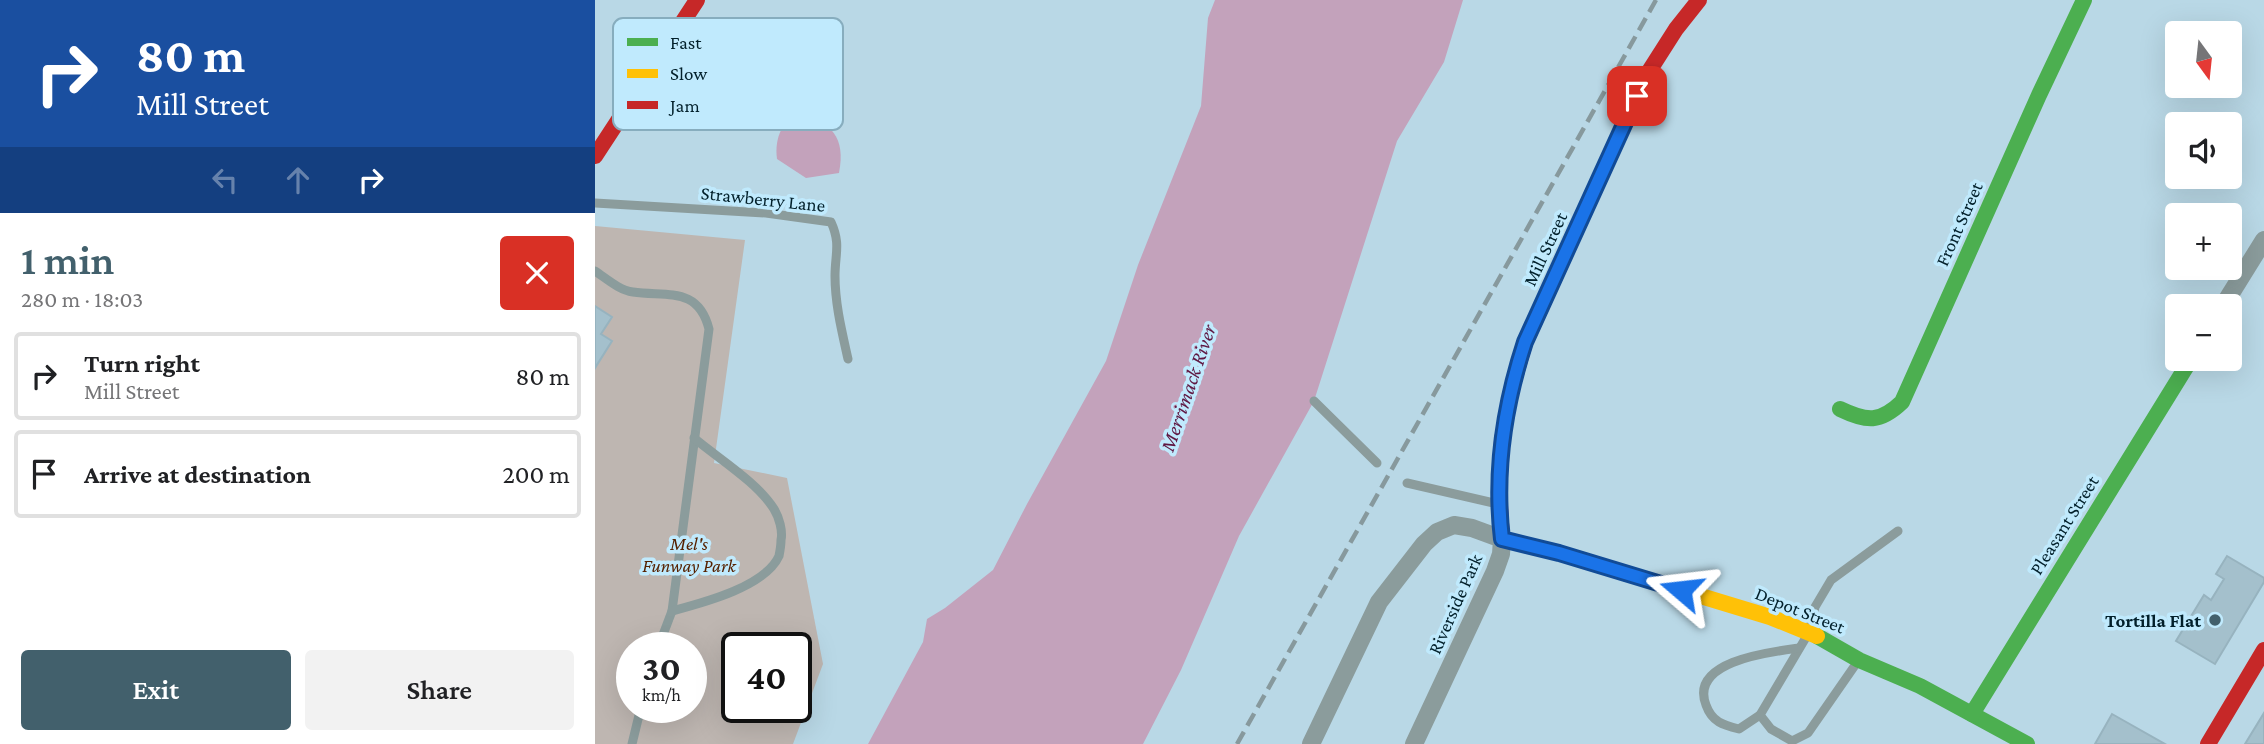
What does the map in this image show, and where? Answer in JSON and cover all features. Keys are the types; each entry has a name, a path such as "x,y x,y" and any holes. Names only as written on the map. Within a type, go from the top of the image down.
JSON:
{"street":[{"path":"685,18 697,0"},
{"name":"Mill Street","path":"1502,539 1499,505 1505,413 1525,342 1646,76 1676,29 1699,0"},
{"name":"Front Street","path":"1840,409 1866,420 1880,418 1894,411 1902,402 2039,94 2084,0"},
{"path":"595,156 613,128"},
{"path":"2230,294 2264,240"},
{"name":"Pleasant Street","path":"1972,714 2184,371"},
{"name":"Riverside Park","path":"1311,744 1379,601 1424,544 1437,532 1454,525 1472,528 1502,539 1501,554 1414,744"},
{"name":"Depot Street","path":"1502,539 1559,553 1770,617 1920,686 2027,744"},
{"path":"2208,744 2264,650"}],"lane":[{"name":"Strawberry Lane","path":"595,203 766,213 831,222 839,250 835,274 837,304 848,359"},
{"path":"595,271 632,292 673,294 692,301 705,315 709,329 671,611 664,632"},
{"path":"1314,401 1377,463"},
{"path":"671,611 745,586 769,570 779,555 782,534 776,512 762,493 694,438"},
{"path":"1407,483 1499,505"},
{"path":"1799,648 1771,652 1720,667 1706,679 1702,692 1706,707 1720,724 1739,729 1761,715 1808,634 1815,607 1831,580 1898,531"},
{"path":"1761,715 1771,729 1791,742 1808,733 1859,660"},
{"path":"632,744 637,723"}],"green space":[{"name":"Mel's Funway Park","path":"595,226 745,240 714,463 787,478 823,664 812,693 812,632 721,632 721,723 801,723 793,744 595,744"}],"water":[{"name":"Merrimack River","path":"1215,0 1463,0 1444,62 1397,141 1314,401 1239,536 1181,670 1143,744 868,744 923,642 927,619 993,570 1106,361 1138,265 1201,106 1208,18"},
{"path":"781,130 831,130 840,150 839,173 806,178 777,159"}],"building":[{"path":"595,306 612,317 601,334 612,341 595,368"},
{"name":"Tortilla Flat","path":"2227,556 2264,578 2264,582 2215,664 2176,641 2204,595 2211,600 2224,579 2216,574"},
{"path":"2264,713 2264,744 2245,744"},
{"path":"2112,714 2165,744 2095,744"}],"railway":[{"path":"1237,744 1656,0"}],"traffic: fast":[{"path":"1840,409 1873,418 1887,414 1902,402 2084,0"},
{"path":"1972,714 2184,371"},
{"path":"1817,636 1859,660 1920,686 2027,744"}],"traffic: slow":[{"path":"1511,541 1770,617 1817,636"}],"traffic: jam":[{"path":"685,18 697,0"},
{"path":"1511,541 1502,539 1499,489 1502,440 1511,391 1525,343 1646,76 1676,29 1699,0"},
{"path":"595,156 613,128"},
{"path":"2208,744 2264,650"}],"place":[{"name":"Tortilla Flat","path":"2215,620"}],"route":[{"path":"1637,96 1525,342 1513,377 1501,449 1500,520 1502,539 1559,553 1681,590"}]}
